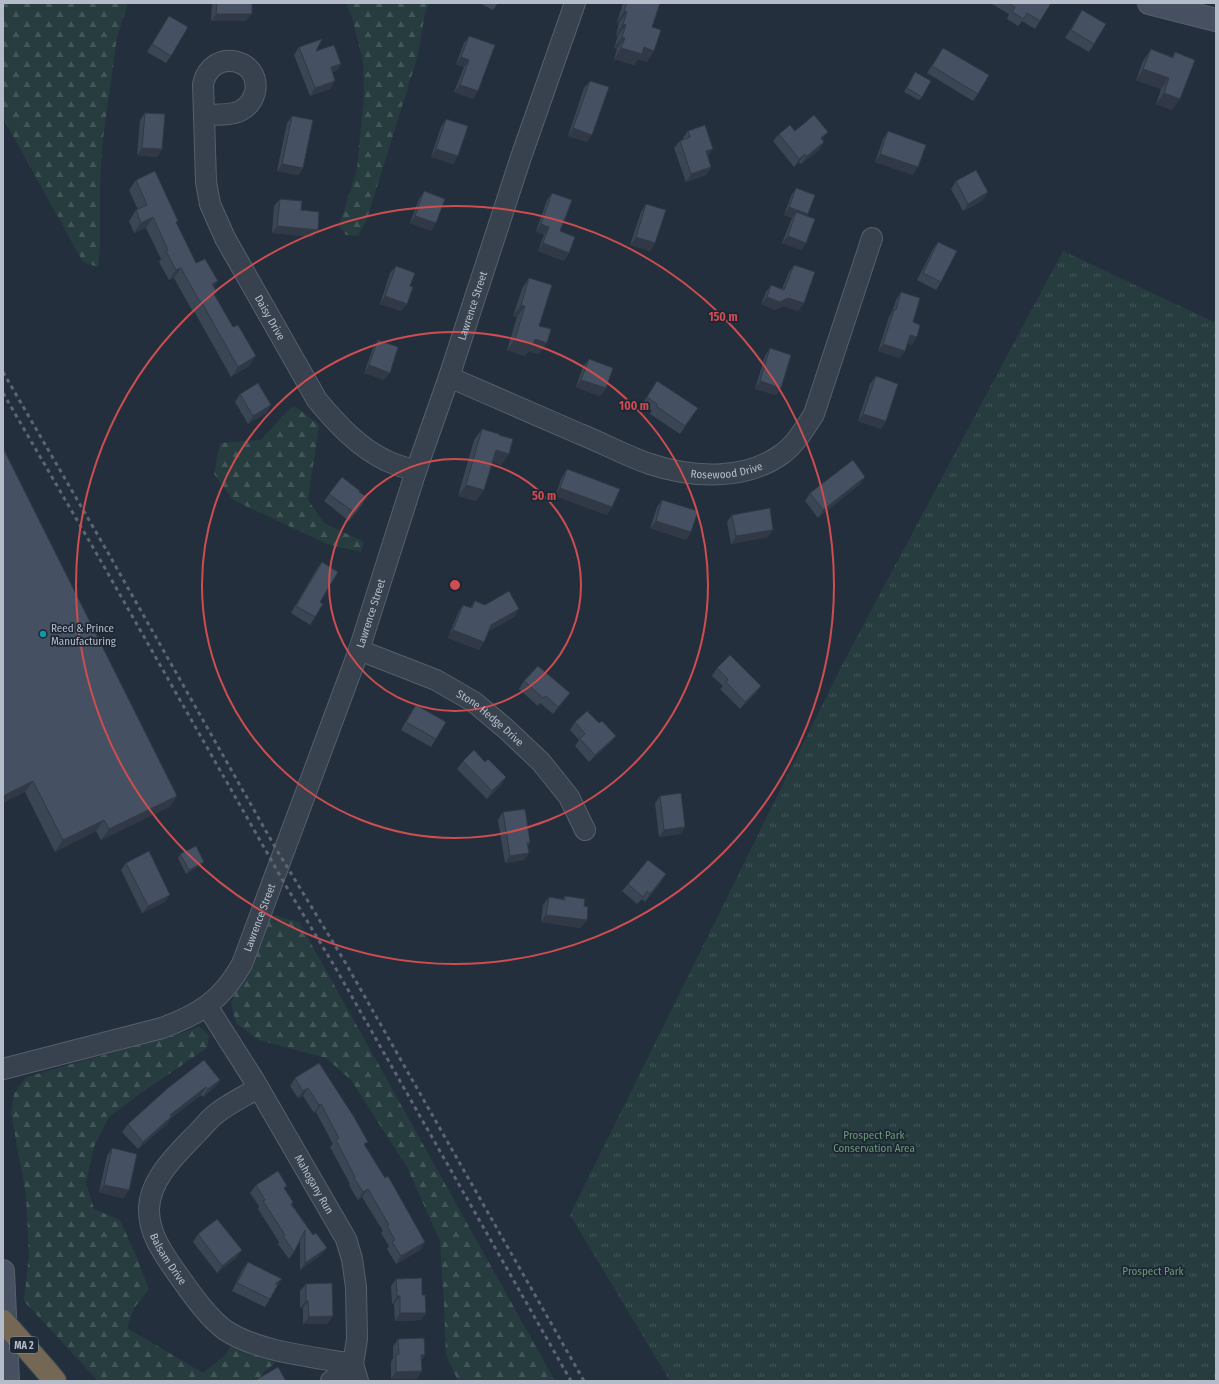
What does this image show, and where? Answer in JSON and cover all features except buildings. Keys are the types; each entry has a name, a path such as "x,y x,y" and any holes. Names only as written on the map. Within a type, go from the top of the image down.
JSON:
{"highway":[{"name":"MA 2","path":"3,1321 50,1375"}],"main road":[{"path":"1149,3 1216,20"},
{"path":"3,1272 8,1381"}],"street":[{"name":"Lawrence Street","path":"3,1069 162,1028 182,1021 215,1000 232,981 242,964 359,650 416,471 450,377 521,157 575,3"},
{"name":"Daisy Drive","path":"204,115 206,182 210,204 217,222 318,400 337,424 360,445 387,461 416,471"},
{"name":"Rosewood Drive","path":"450,377 650,464 687,473 723,474 743,471 765,464 783,454 799,438 814,414 872,238"},
{"name":"Stone Hedge Drive","path":"359,650 436,680 474,702 505,728 541,762 569,797 585,830"},
{"name":"Mahogany Run","path":"207,1006 258,1088 346,1239 352,1259 356,1287 356,1372"},
{"name":"Balsam Drive","path":"258,1088 216,1114 176,1155 161,1175 154,1187 150,1200 149,1211 153,1235 188,1289 205,1310 225,1330 248,1341 272,1349 356,1372"},
{"path":"331,1381 356,1372"}],"green space":[{"path":"3,3 126,3 127,6 117,37 102,146 100,186 100,247 98,267 83,262 3,118"},
{"path":"346,3 430,3 425,13 418,55 367,219 358,236 346,235 339,226 357,169 364,95 363,61 352,17"},
{"name":"Prospect Park Conservation Area","path":"1063,251 1216,323 1216,1381 670,1381 570,1215 842,665"},
{"path":"296,407 319,425 308,500 324,523 364,542 361,552 327,544 233,500 214,474 220,443 261,440 290,408"},
{"path":"272,915 299,922 555,1381 458,1381 446,1355 440,1241 407,1167 351,1080 326,1058 259,1040 236,1023 231,1003"},
{"path":"199,1026 209,1035 207,1048 141,1093 109,1117 94,1147 86,1183 94,1209 120,1220 149,1289 134,1308 127,1328 203,1373 225,1355 231,1346 258,1350 275,1363 263,1373 261,1381 98,1381 24,1301 29,1255 26,1195 11,1113 14,1094 26,1077 185,1032"}],"railway":[{"path":"3,372 107,551 275,847 345,962 584,1381"},
{"path":"3,393 98,556 286,886 335,967 571,1381"}],"place":[{"name":"Reed & Prince Manufacturing","path":"43,634"}],"park label":[{"name":"Prospect Park","path":"1153,1271"}]}
